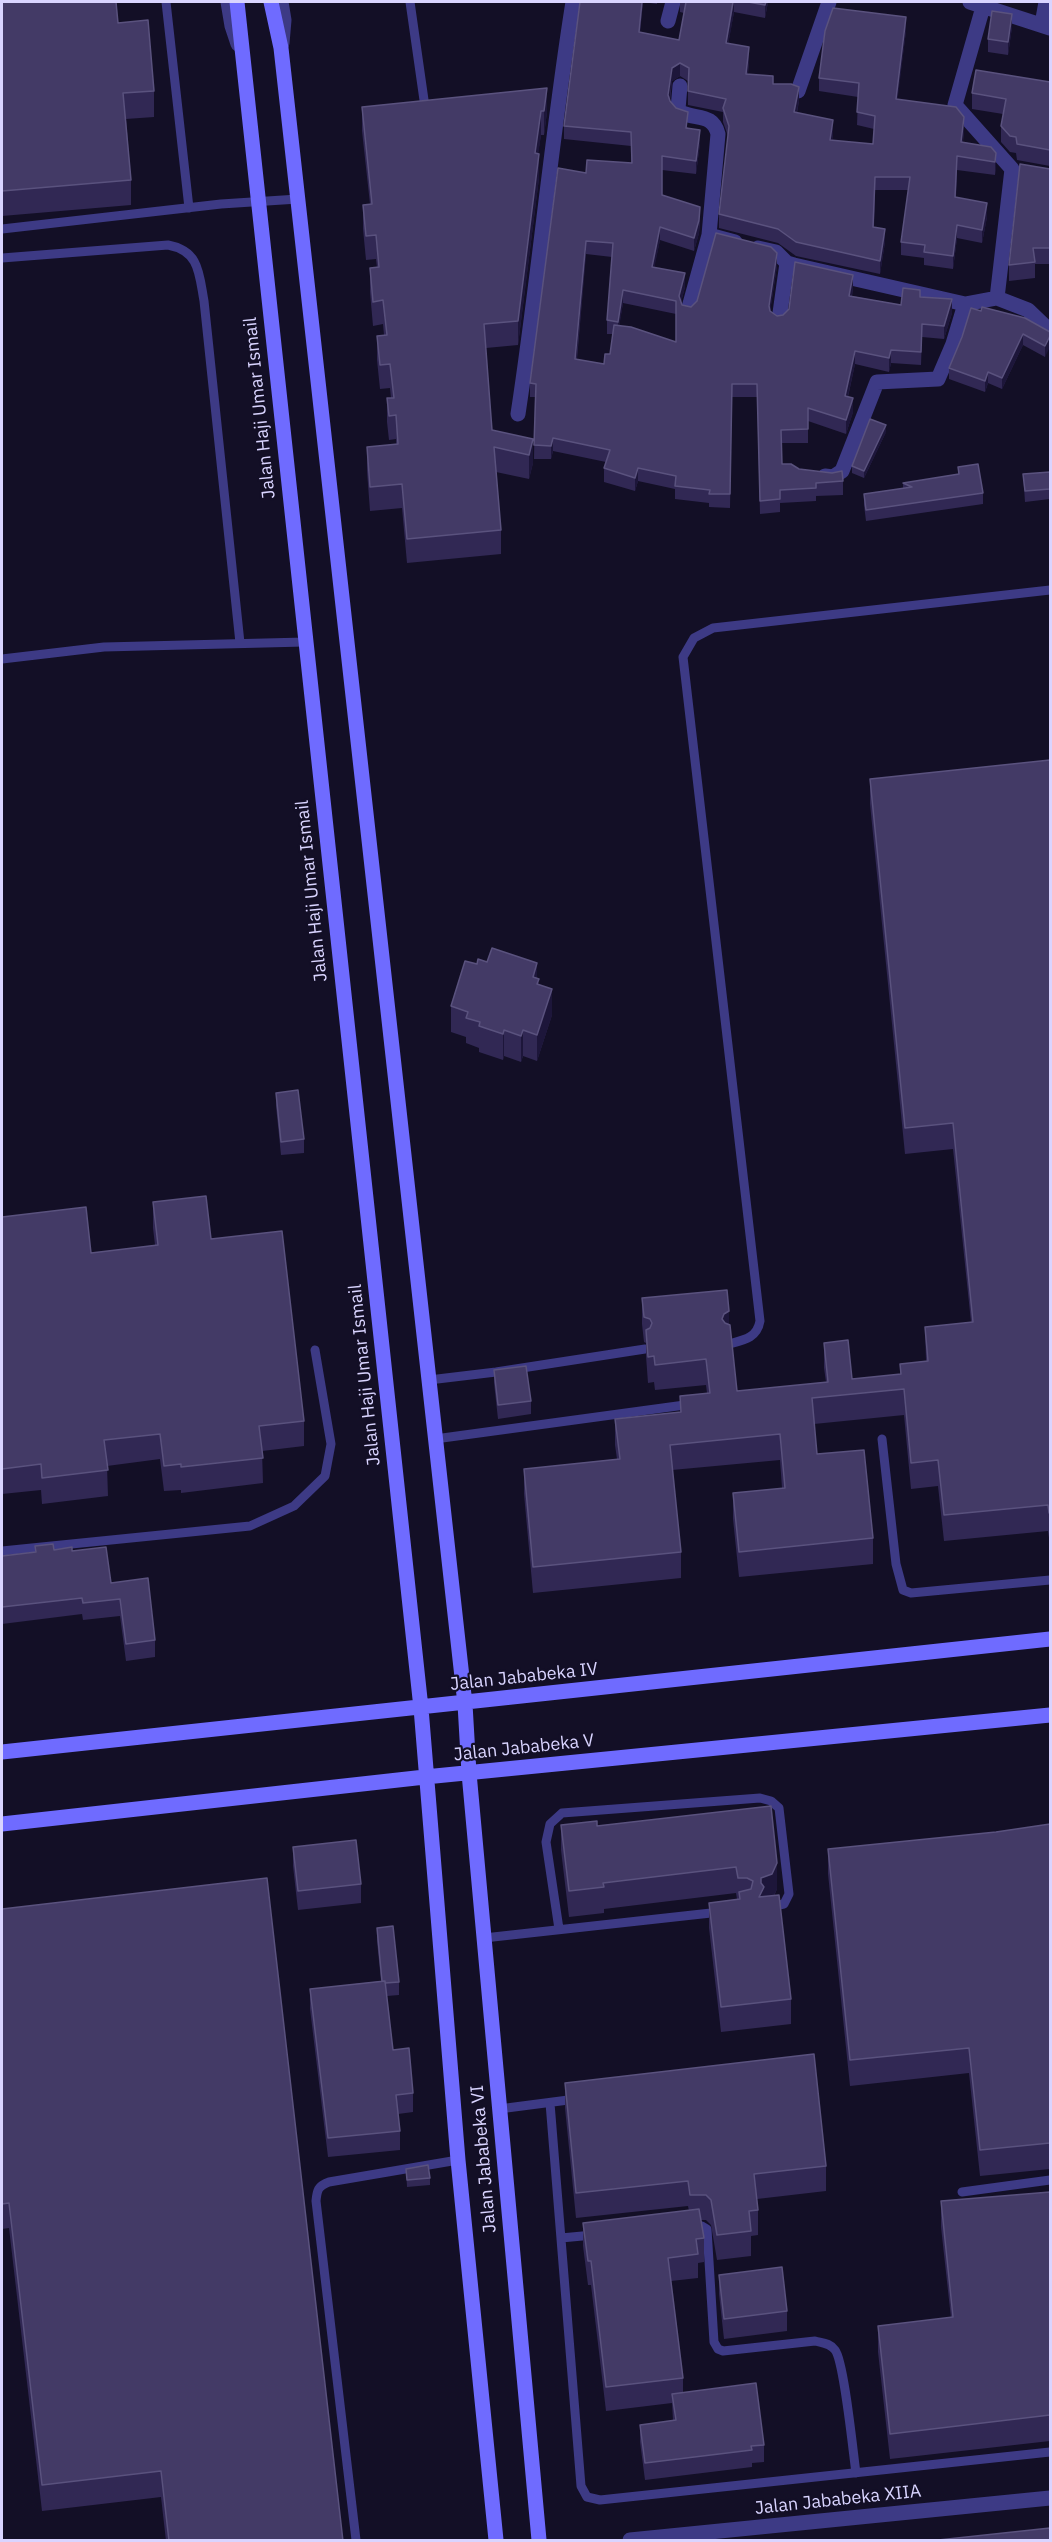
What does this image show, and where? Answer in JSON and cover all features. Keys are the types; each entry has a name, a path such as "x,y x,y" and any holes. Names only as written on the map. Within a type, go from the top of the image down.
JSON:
{"street":[{"path":"228,2 232,26 241,53"},
{"name":"Jalan Haji Umar Ismail","path":"237,2 256,201 421,1708 425,1777"},
{"path":"272,2 281,48 298,199 465,1704 469,1773"},
{"path":"281,2 284,27 281,48"},
{"path":"518,414 530,334 549,158 573,2"},
{"path":"668,21 673,2"},
{"path":"798,91 829,2"},
{"path":"1031,172 1012,169 955,105 976,4 1046,26 1046,2"},
{"path":"680,86 678,109 680,112 711,121 716,125 718,134 709,235 688,311"},
{"path":"997,298 1012,169"},
{"path":"709,235 776,252 787,263 965,304 997,298 1028,310 1050,331"},
{"path":"779,320 787,263"},
{"path":"810,474 833,477 841,474 877,382 938,380 953,344 965,304"},
{"name":"Jalan Jababeka IV","path":"2,1752 465,1704 1050,1639"},
{"name":"Jalan Jababeka V","path":"2,1824 425,1777 1050,1715"},
{"name":"Jalan Jababeka VI","path":"469,1773 539,2541"},
{"name":"Jalan Jababeka VI","path":"425,1777 458,2160 496,2541"},
{"name":"Jalan Jababeka XIIA","path":"630,2541 734,2535 1050,2498"}],"lane":[{"path":"166,2 189,208"},
{"path":"410,2 425,107"},
{"path":"2,229 256,201 298,199"},
{"path":"2,258 168,245 181,247 191,255 198,270 204,301 240,644"},
{"path":"729,1344 753,1336 759,1329 760,1321 683,657 694,638 713,627 1050,590"},
{"path":"2,659 104,647 305,642"},
{"path":"429,1380 645,1349"},
{"path":"2,1551 250,1526 294,1506 325,1476 331,1444 315,1350"},
{"path":"435,1439 696,1404"},
{"path":"882,1439 896,1564 903,1590 910,1593 1050,1580"},
{"path":"559,1929 546,1842 550,1824 561,1813 760,1798 771,1801 779,1808 789,1894 784,1904 767,1907"},
{"path":"484,1938 735,1911"},
{"path":"499,2109 584,2098"},
{"path":"550,2103 581,2486 587,2497 600,2500 1050,2452"},
{"path":"356,2540 316,2201 317,2191 320,2186 329,2182 458,2160"},
{"path":"962,2192 1050,2180"},
{"path":"678,2228 702,2226 707,2229 714,2342 717,2349 723,2351 815,2341 829,2344 837,2351 856,2473"},
{"path":"561,2238 608,2234"}],"building":[{"path":"2,2 116,2 118,23 148,20 154,91 123,93 131,180 2,191"},
{"path":"580,2 642,2 639,32 679,40 686,2 733,2 726,43 749,47 746,74 773,76 773,84 791,84 799,87 794,112 833,120 830,140 873,144 875,116 857,112 859,83 819,78 825,31 833,8 906,17 896,99 956,107 964,117 961,142 991,147 996,153 995,162 957,156 955,197 987,203 982,230 957,225 953,256 924,252 925,245 901,242 910,177 875,177 873,227 885,229 880,261 796,242 778,229 719,214 729,126 723,108 726,99 688,91 689,68 680,63 672,68 668,95 676,108 688,112 686,128 700,130 696,161 662,156 662,195 700,207 694,238 660,227 652,267 685,273 679,296 682,305 691,307 697,301 716,233 771,247 777,253 769,306 770,311 777,316 783,315 789,309 795,262 853,275 849,296 901,305 903,288 920,290 920,297 952,299 944,326 922,324 921,352 891,350 889,358 855,351 845,396 853,398 846,420 808,408 808,429 781,430 782,464 791,464 799,469 832,473 842,471 843,481 816,483 816,488 780,490 780,499 760,501 757,384 732,384 730,494 709,494 710,490 675,486 676,476 638,468 635,478 604,468 610,450 553,438 551,446 534,445 536,384 530,383 558,168 586,173 587,160 632,163 631,132 564,126","holes":["586,241 613,243 607,320 618,322 623,290 676,301 676,342 631,327 614,325 610,354 605,354 604,364 575,359"]},
{"path":"748,2 766,2 765,5"},
{"path":"992,11 1012,14 1008,42 988,39"},
{"path":"976,70 1050,82 1050,150 1017,144 1016,137 1010,136 1001,126 1006,99 972,93"},
{"path":"547,88 535,153 539,154 518,321 484,324 492,430 533,439 529,455 494,447 501,530 407,539 402,484 370,487 367,447 398,444 396,415 389,416 387,398 394,398 390,364 380,365 377,336 387,335 383,300 373,302 370,268 379,267 376,235 366,236 363,205 372,204 362,107"},
{"path":"1020,164 1050,169 1050,248 1033,248 1035,262 1009,265"},
{"path":"982,307 1025,318 1050,332 1045,346 1023,334 1002,378 988,372 985,381 949,368 971,308 981,311"},
{"path":"870,419 886,425 864,471 852,466"},
{"path":"978,464 983,493 866,510 864,494 912,487 903,483 959,474 958,467"},
{"path":"1050,472 1050,489 1025,491 1023,474"},
{"path":"1050,760 1050,1513 1048,1505 944,1515 938,1460 911,1463 904,1389 812,1398 817,1454 864,1450 873,1538 739,1552 733,1493 785,1488 780,1434 670,1445 681,1552 533,1567 524,1469 620,1459 615,1419 681,1412 680,1396 710,1393 706,1359 655,1365 654,1356 648,1357 646,1330 652,1323 650,1319 644,1317 642,1298 727,1290 729,1311 722,1319 730,1325 737,1391 828,1382 824,1343 848,1340 852,1379 901,1374 900,1364 928,1361 925,1327 973,1322 953,1123 905,1128 870,779"},
{"path":"492,948 537,963 533,977 539,979 537,984 552,989 537,1035 523,1030 521,1036 504,1030 503,1034 479,1026 480,1022 466,1018 468,1012 451,1006 465,961 477,964 478,959 487,962"},
{"path":"298,1090 304,1139 281,1142 276,1093"},
{"path":"206,1196 211,1239 282,1231 304,1421 259,1426 263,1458 181,1467 181,1464 164,1466 160,1434 104,1440 108,1470 42,1478 41,1464 2,1469 2,1217 86,1207 91,1253 158,1245 153,1202"},
{"path":"526,1366 531,1401 498,1405 494,1370"},
{"path":"53,1544 54,1550 72,1547 72,1551 106,1547 111,1583 148,1578 155,1640 126,1644 120,1599 83,1603 82,1598 2,1607 2,1556 36,1552 35,1546"},
{"path":"771,1806 777,1863 772,1874 761,1878 764,1887 759,1897 779,1895 791,1999 721,2007 709,1903 740,1899 739,1892 751,1889 753,1881 738,1878 736,1867 603,1883 604,1887 569,1891 561,1825 597,1821 597,1826"},
{"path":"1050,1824 1050,2143 980,2150 969,2048 850,2060 828,1849 996,1832"},
{"path":"356,1840 361,1884 298,1891 293,1847"},
{"path":"267,1878 343,2541 169,2541 161,2471 42,2485 9,2203 2,2204 2,1909"},
{"path":"393,1926 399,1982 385,1983 382,1981 377,1928"},
{"path":"385,1981 393,2050 409,2048 413,2093 396,2095 400,2131 328,2138 310,1989"},
{"path":"814,2054 826,2166 754,2174 758,2210 749,2211 751,2231 717,2235 711,2200 706,2195 690,2195 688,2181 576,2193 565,2083"},
{"path":"428,2165 430,2178 407,2180 406,2169"},
{"path":"1050,2192 1050,2415 890,2434 878,2326 953,2317 941,2201"},
{"path":"699,2209 704,2238 696,2239 698,2254 668,2258 683,2378 606,2387 591,2261 588,2261 583,2223"},
{"path":"782,2267 787,2311 724,2319 719,2275"},
{"path":"756,2383 764,2445 751,2446 752,2450 645,2463 640,2425 676,2420 672,2394"},
{"path":"1050,2528 1050,2541 929,2541"}]}
